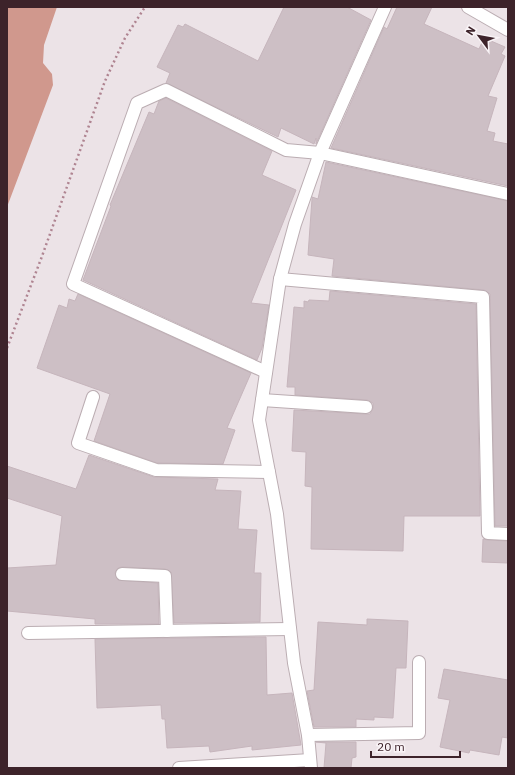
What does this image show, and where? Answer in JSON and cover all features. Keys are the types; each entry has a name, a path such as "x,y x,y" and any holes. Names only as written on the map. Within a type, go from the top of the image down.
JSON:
{"street":[{"path":"179,768 310,764 308,735 294,663 277,514 258,420 280,279 295,224 320,153 385,7"},
{"path":"468,7 508,30"},
{"path":"266,372 72,284 137,103 166,90 286,150 320,153 508,194"},
{"path":"280,279 483,297 488,533 508,534"},
{"path":"93,397 78,443 156,470 269,472"},
{"path":"262,400 366,407"},
{"path":"122,574 165,576 167,631"},
{"path":"28,633 290,628"},
{"path":"308,735 419,733 419,662"}],"path":[{"path":"7,348 41,260 105,81 125,38 146,7"}],"shaded area":[{"path":"7,7 57,7 44,45 43,63 52,74 53,85 7,207"}],"building":[{"path":"284,7 347,7 371,20 316,144 316,138 314,144 281,128 278,137 166,83 170,73 157,67 178,25 183,27 185,24 258,61"},
{"path":"397,7 432,7 424,24 479,49 484,38 505,47 501,54 505,56 488,96 497,98 487,131 495,133 493,141 508,144 508,186 331,148 384,27 387,29"},
{"path":"166,98 272,151 262,175 296,190 251,303 269,305 262,348 257,360 83,280 111,206 110,205 149,112 154,114 159,101"},
{"path":"326,162 508,201 508,526 495,526 490,294 484,290 332,276 334,259 308,255 312,197 318,199"},
{"path":"330,291 476,304 480,516 404,516 403,551 311,549 312,487 305,486 306,452 292,451 294,410 370,414 373,408 373,403 367,400 295,395 295,387 287,387 294,307 304,308 304,301 308,302 309,300 329,301"},
{"path":"78,294 251,373 227,428 235,430 223,464 157,463 94,441 110,394 37,368 59,305 67,308 69,299 75,301"},
{"path":"89,455 154,477 218,479 215,490 241,491 238,529 257,530 254,573 261,573 260,622 174,623 171,572 165,569 122,567 118,568 115,573 118,580 158,583 159,624 95,624 95,619 7,611 7,568 56,565 62,516 7,498 7,466 76,489"},
{"path":"483,539 508,541 508,563 482,562"},
{"path":"367,619 408,621 406,668 396,668 393,718 374,717 374,720 356,719 356,727 314,727 307,691 314,690 318,622 367,625"},
{"path":"266,637 267,695 292,693 301,745 252,750 252,746 210,752 209,746 167,748 165,719 162,719 161,705 97,708 95,639"},
{"path":"444,669 508,680 508,738 502,737 499,755 470,750 469,753 440,747 450,700 438,698"},
{"path":"316,742 356,742 356,757 352,758 351,768 324,768 326,743"}]}
